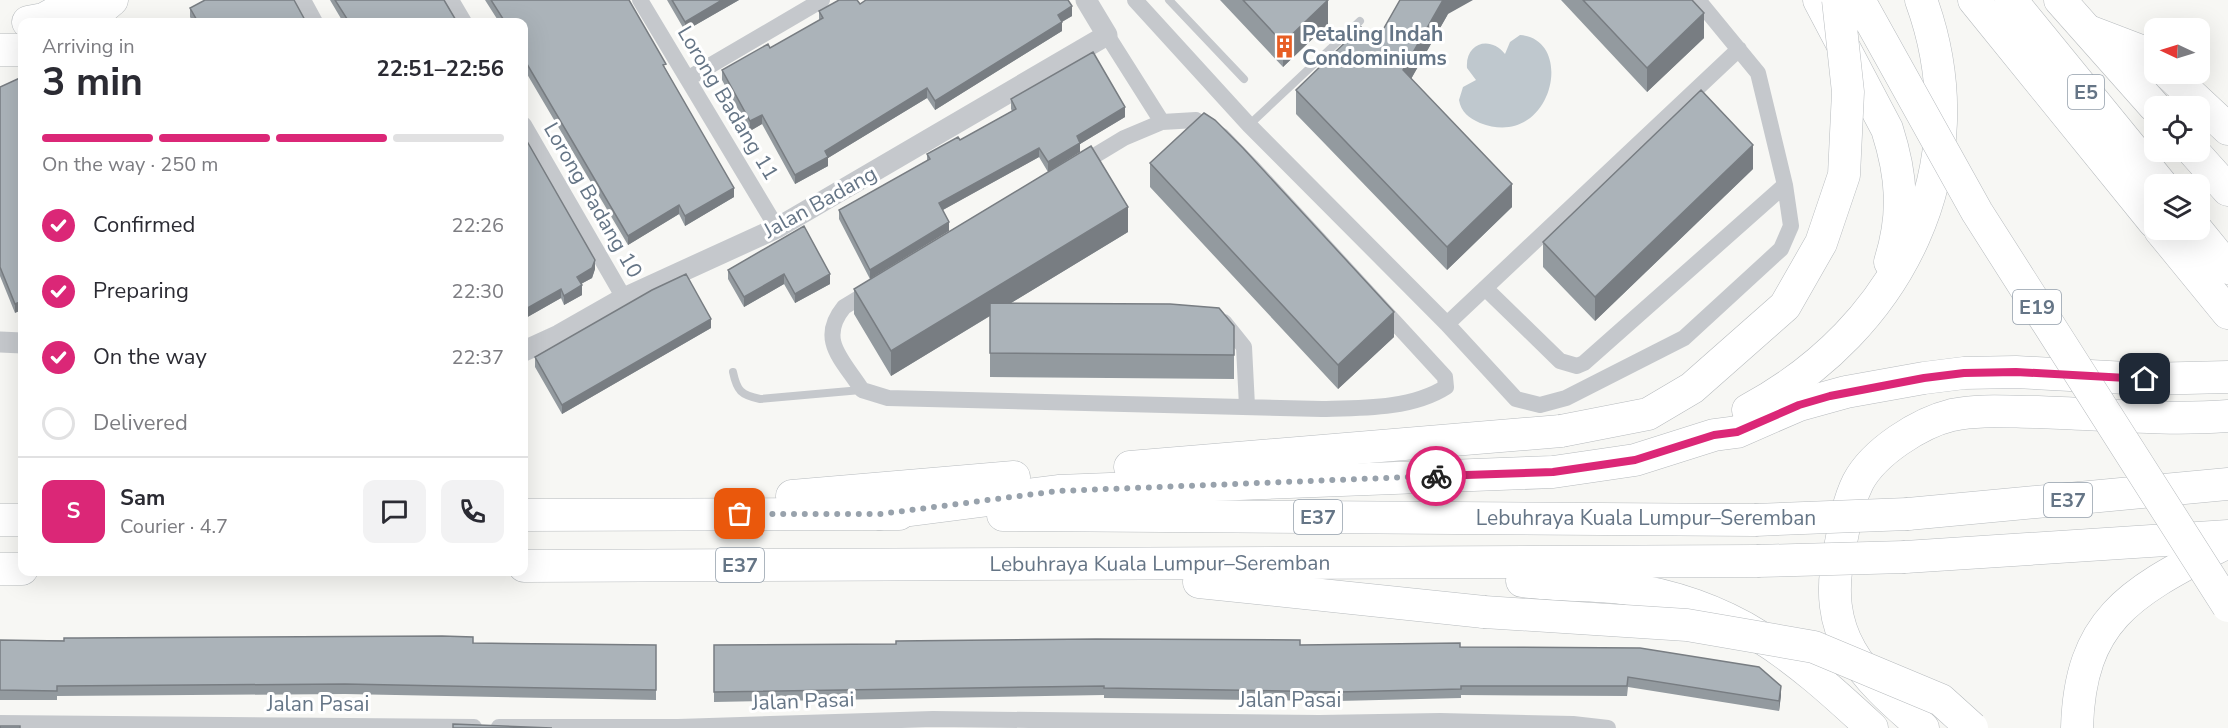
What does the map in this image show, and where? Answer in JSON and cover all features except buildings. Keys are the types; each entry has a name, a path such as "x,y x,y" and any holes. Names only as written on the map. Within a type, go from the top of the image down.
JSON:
{"highway":[{"path":"46,18 78,0"},
{"path":"91,18 112,0"},
{"path":"1819,0 1887,129 1899,174 1901,194 1896,244 1880,294"},
{"path":"669,513 716,502 1561,431 1648,414 1692,388 1785,306 1821,243 1844,175 1848,92 1838,0"},
{"name":"E19","path":"1859,0 1977,212 2228,606"},
{"path":"1714,435 1736,417 1771,398 1854,327 1880,294 1917,236 1936,176 1942,114 1939,67 1921,0"},
{"name":"E5","path":"1974,0 2144,210"},
{"name":"E5","path":"2011,0 2153,174"},
{"path":"2060,0 2145,96"},
{"path":"0,24 18,23"},
{"path":"2087,31 2144,51"},
{"path":"0,50 18,50"},
{"path":"2180,84 2228,129"},
{"path":"2203,162 2228,190"},
{"path":"2168,240 2226,310"},
{"path":"2205,240 2228,268"},
{"path":"880,514 1067,491 1553,472 1635,460 1714,435 1737,432 1799,405 1846,392 1964,373 2016,372 2173,380 2228,377"},
{"path":"1923,728 1886,696 1856,663 1840,632 1836,602 1837,560 1847,512 1859,482 1880,454 1910,433 1951,415 1990,411 2166,418 2228,416"},
{"name":"Lebuhraya Kuala Lumpur–Seremban","path":"528,515 669,513 1755,520 1908,513 2228,484"},
{"path":"0,520 18,520"},
{"name":"Lebuhraya Kuala Lumpur–Seremban","path":"528,566 1463,564 1757,561 1905,557 2228,537"},
{"path":"2077,728 2080,686 2086,662 2094,641 2107,623 2139,592 2228,542"},
{"path":"1026,564 1485,612 1688,625 1814,647 1941,700 1972,728"},
{"path":"1463,564 1506,578 1542,584 1622,588 1712,610 1749,628 1787,653 1872,728"},
{"path":"0,569 18,569"}],"street":[{"path":"303,0 313,18"},
{"path":"451,0 462,18"},
{"name":"Lorong Badang 11","path":"640,0 777,228"},
{"path":"688,78 822,0"},
{"path":"1086,0 1162,122"},
{"path":"1135,0 1249,126 1447,324 1516,399 1539,405 1566,398 1684,338 1780,249 1791,226 1785,185 1758,73 1698,0"},
{"name":"Jalan Badang","path":"528,349 559,335 624,297 777,228 1107,35"},
{"path":"1447,324 1739,49"},
{"path":"1196,120 1222,136 1380,305 1447,382 1446,387 1430,394 1361,408 888,398 862,390 834,346 830,332 835,318 844,308 1124,138 1162,122 1196,120"},
{"name":"Lorong Badang 10","path":"528,132 624,297"},
{"path":"1485,288 1560,361 1577,366 1584,363 1785,185"},
{"path":"1204,321 1224,322 1242,343 1246,364 1247,406"},
{"path":"0,342 18,343"},
{"name":"Jalan Pasai","path":"0,723 39,726 167,727 678,728 933,724 1319,726 1441,724 1608,728"}],"lane":[{"path":"1169,0 1244,79"},
{"path":"1249,126 1360,21"},
{"path":"732,372 736,388 744,395 760,399 862,390"}],"shaded area":[{"path":"1520,35 1538,41 1548,54 1551,72 1548,91 1539,109 1525,122 1505,127 1480,123 1472,119 1466,114 1459,100 1463,87 1476,80 1467,68 1470,53 1480,44 1486,43 1499,48 1505,54 1510,42"}],"way so far":[{"path":"740,514 880,514 1058,491 1436,476"}],"place":[{"name":"Petaling Indah Condominiums","path":"1284,46"}],"route":[{"path":"1436,476 1553,472 1595,468 1635,460 1714,435 1737,432 1799,405 1830,396 1924,378 1964,373 2016,372 2145,379"}]}
